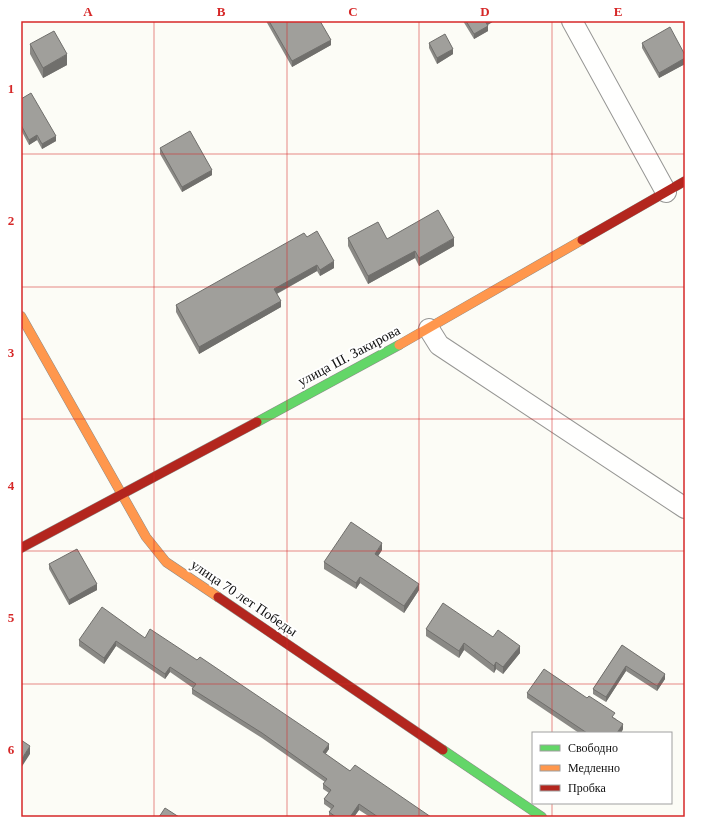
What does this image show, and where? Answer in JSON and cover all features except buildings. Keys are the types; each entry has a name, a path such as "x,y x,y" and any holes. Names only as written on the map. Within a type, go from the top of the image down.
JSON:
{"street":[{"path":"572,21 666,192"},
{"name":"улица Ш. Закирова","path":"21,548 429,329 685,181"},
{"name":"улица 70 лет Победы","path":"21,316 146,537 166,562 542,817"},
{"path":"429,329 439,345 685,508"}],"traffic: fast":[{"path":"257,422 399,345"},
{"path":"443,750 542,817"}],"traffic: slow":[{"path":"399,345 582,240"},
{"path":"21,316 146,537 166,562 218,597"}],"traffic: jam":[{"path":"582,240 685,181"},
{"path":"21,548 257,422"},
{"path":"218,597 443,750"}]}
